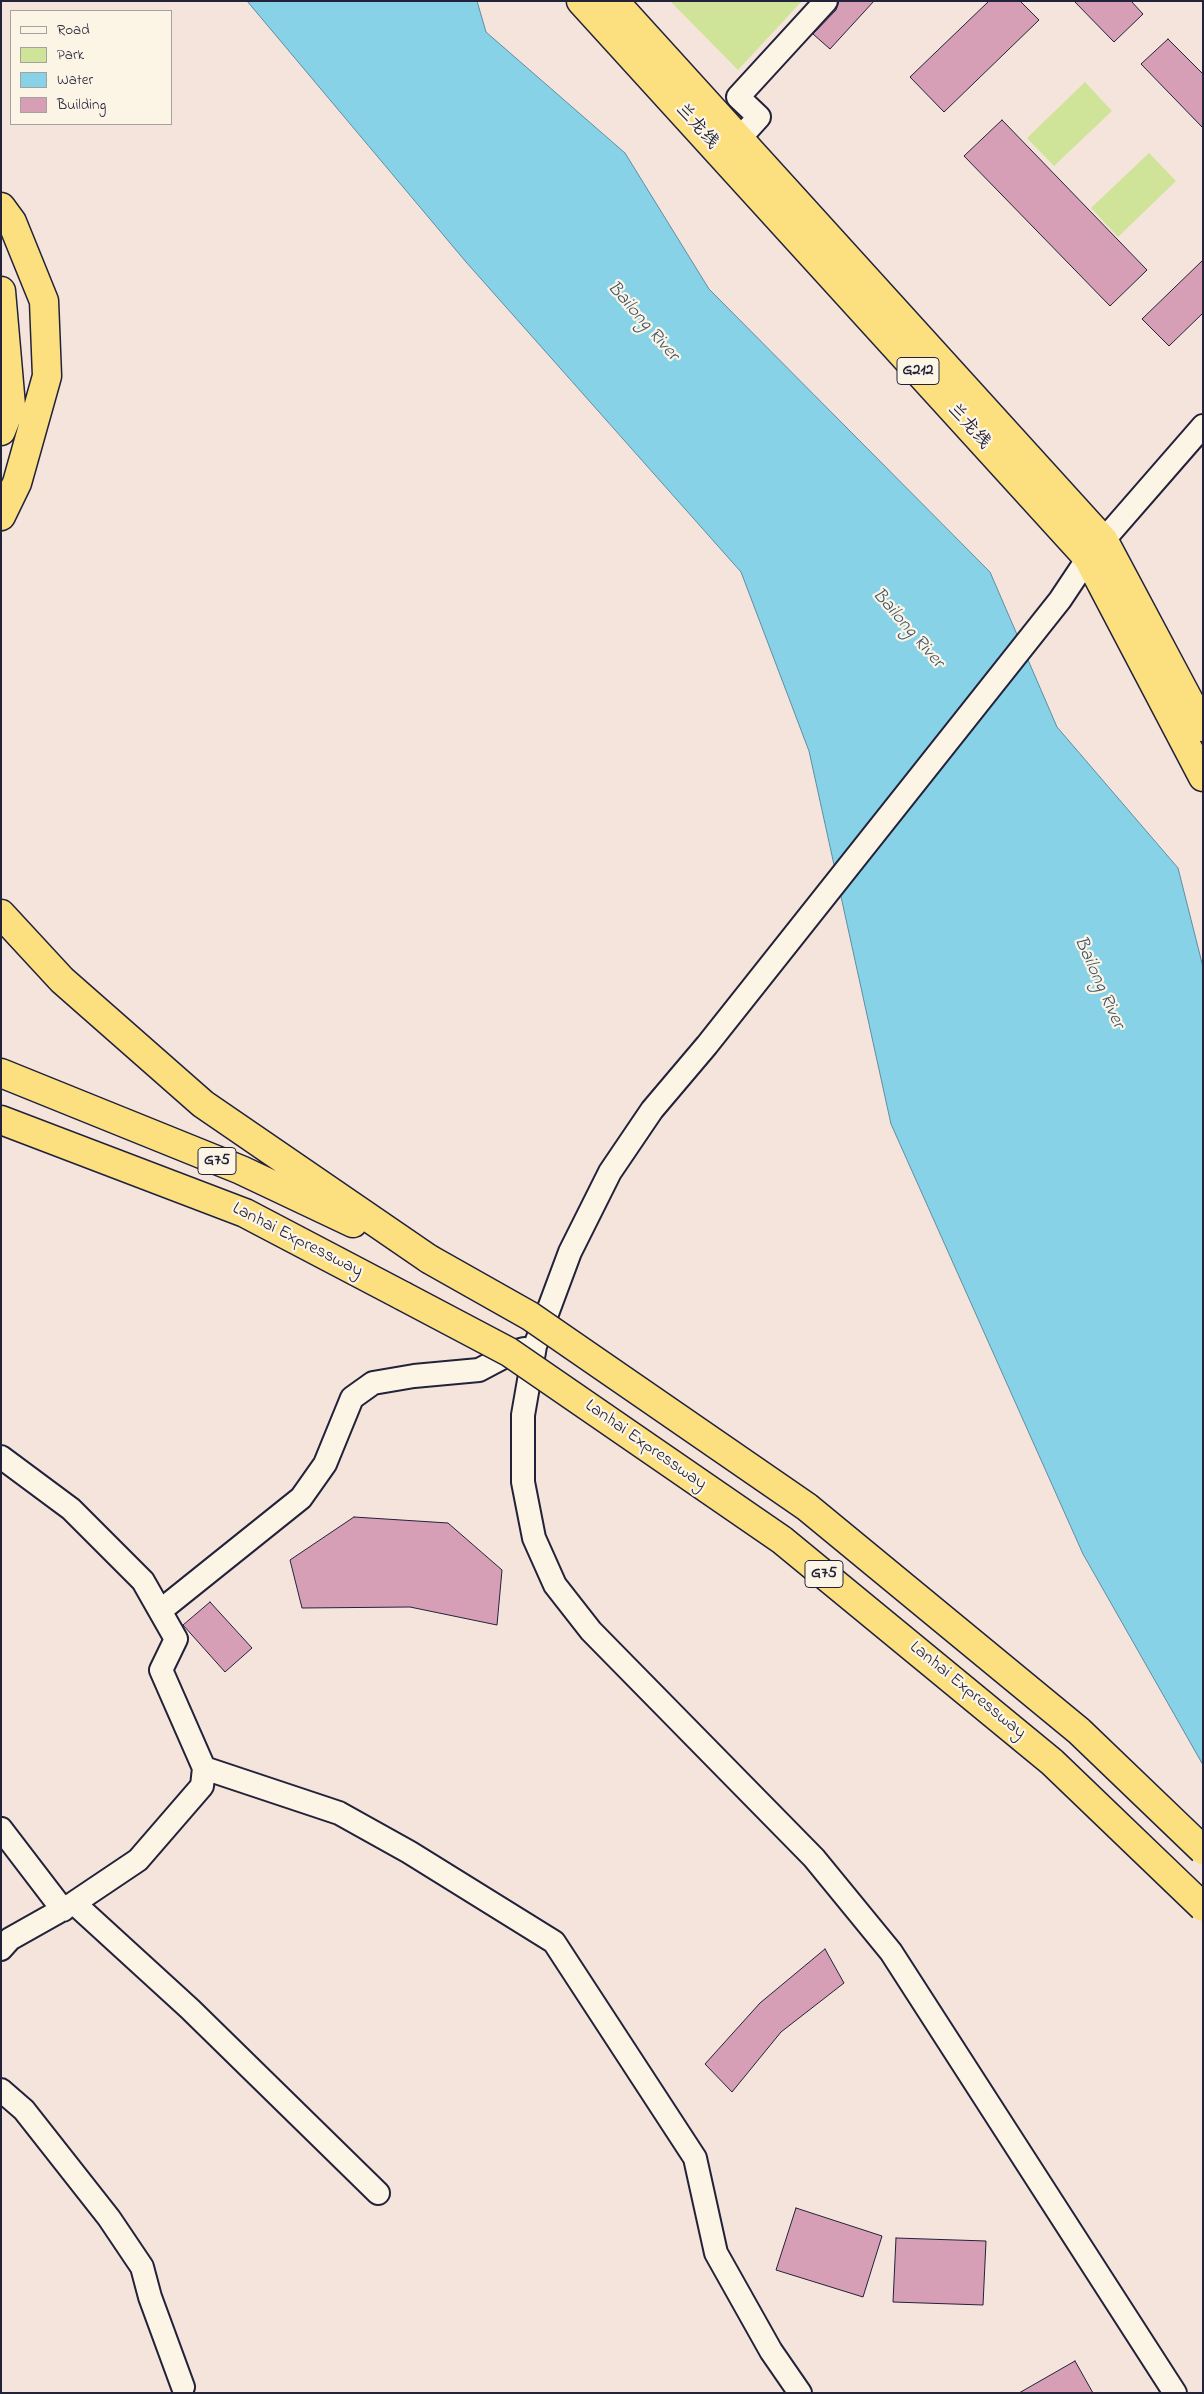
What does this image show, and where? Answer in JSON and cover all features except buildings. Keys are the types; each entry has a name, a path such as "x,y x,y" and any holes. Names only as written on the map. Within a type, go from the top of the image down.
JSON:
{"highway":[{"name":"兰龙线","path":"581,1 1096,549 1203,778"},
{"name":"兰龙线","path":"614,1 739,139 1096,549 1203,728"},
{"path":"1,207 12,222 44,301 47,376 17,483 1,516"},
{"path":"1,291 6,331 11,406 1,431"},
{"path":"1,914 62,980 202,1104 429,1259"},
{"name":"G75","path":"1,1073 241,1170 429,1259 530,1316 807,1507 1079,1731 1203,1850"},
{"name":"Lanhai Expressway","path":"1,1120 245,1213 509,1352 782,1540 1052,1762 1203,1907"}],"street":[{"path":"739,139 759,117 738,97 826,1"},
{"path":"1175,2393 891,1952 814,1858 591,1631 556,1585 534,1538 523,1482 523,1415 535,1346 570,1252 610,1172 652,1110 707,1045 1060,600 1096,549 1203,426"},
{"path":"160,1611 301,1498 325,1464 352,1398 373,1383 479,1370 513,1352 535,1346"},
{"path":"1,1457 71,1509 142,1581 176,1639 161,1670 204,1768 202,1786 138,1860 69,1907 10,1939 1,1949"},
{"path":"204,1768 339,1813 409,1852 554,1942 695,2158 716,2253 771,2351 800,2393"},
{"path":"1,1829 69,1907 190,2009 378,2193"},
{"path":"1,2090 30,2118 109,2218 142,2267 150,2297 183,2387"}],"green space":[{"path":"670,1 802,1 738,70"},
{"path":"1085,82 1112,111 1054,166 1027,138"},
{"path":"1149,153 1176,181 1118,237 1091,208"}],"water":[{"name":"Bailong River","path":"247,1 477,1 486,32 625,153 709,289 990,572 1057,727 1178,868 1203,967 1203,1765 1083,1554 891,1124 809,751 741,572 466,262"}]}
